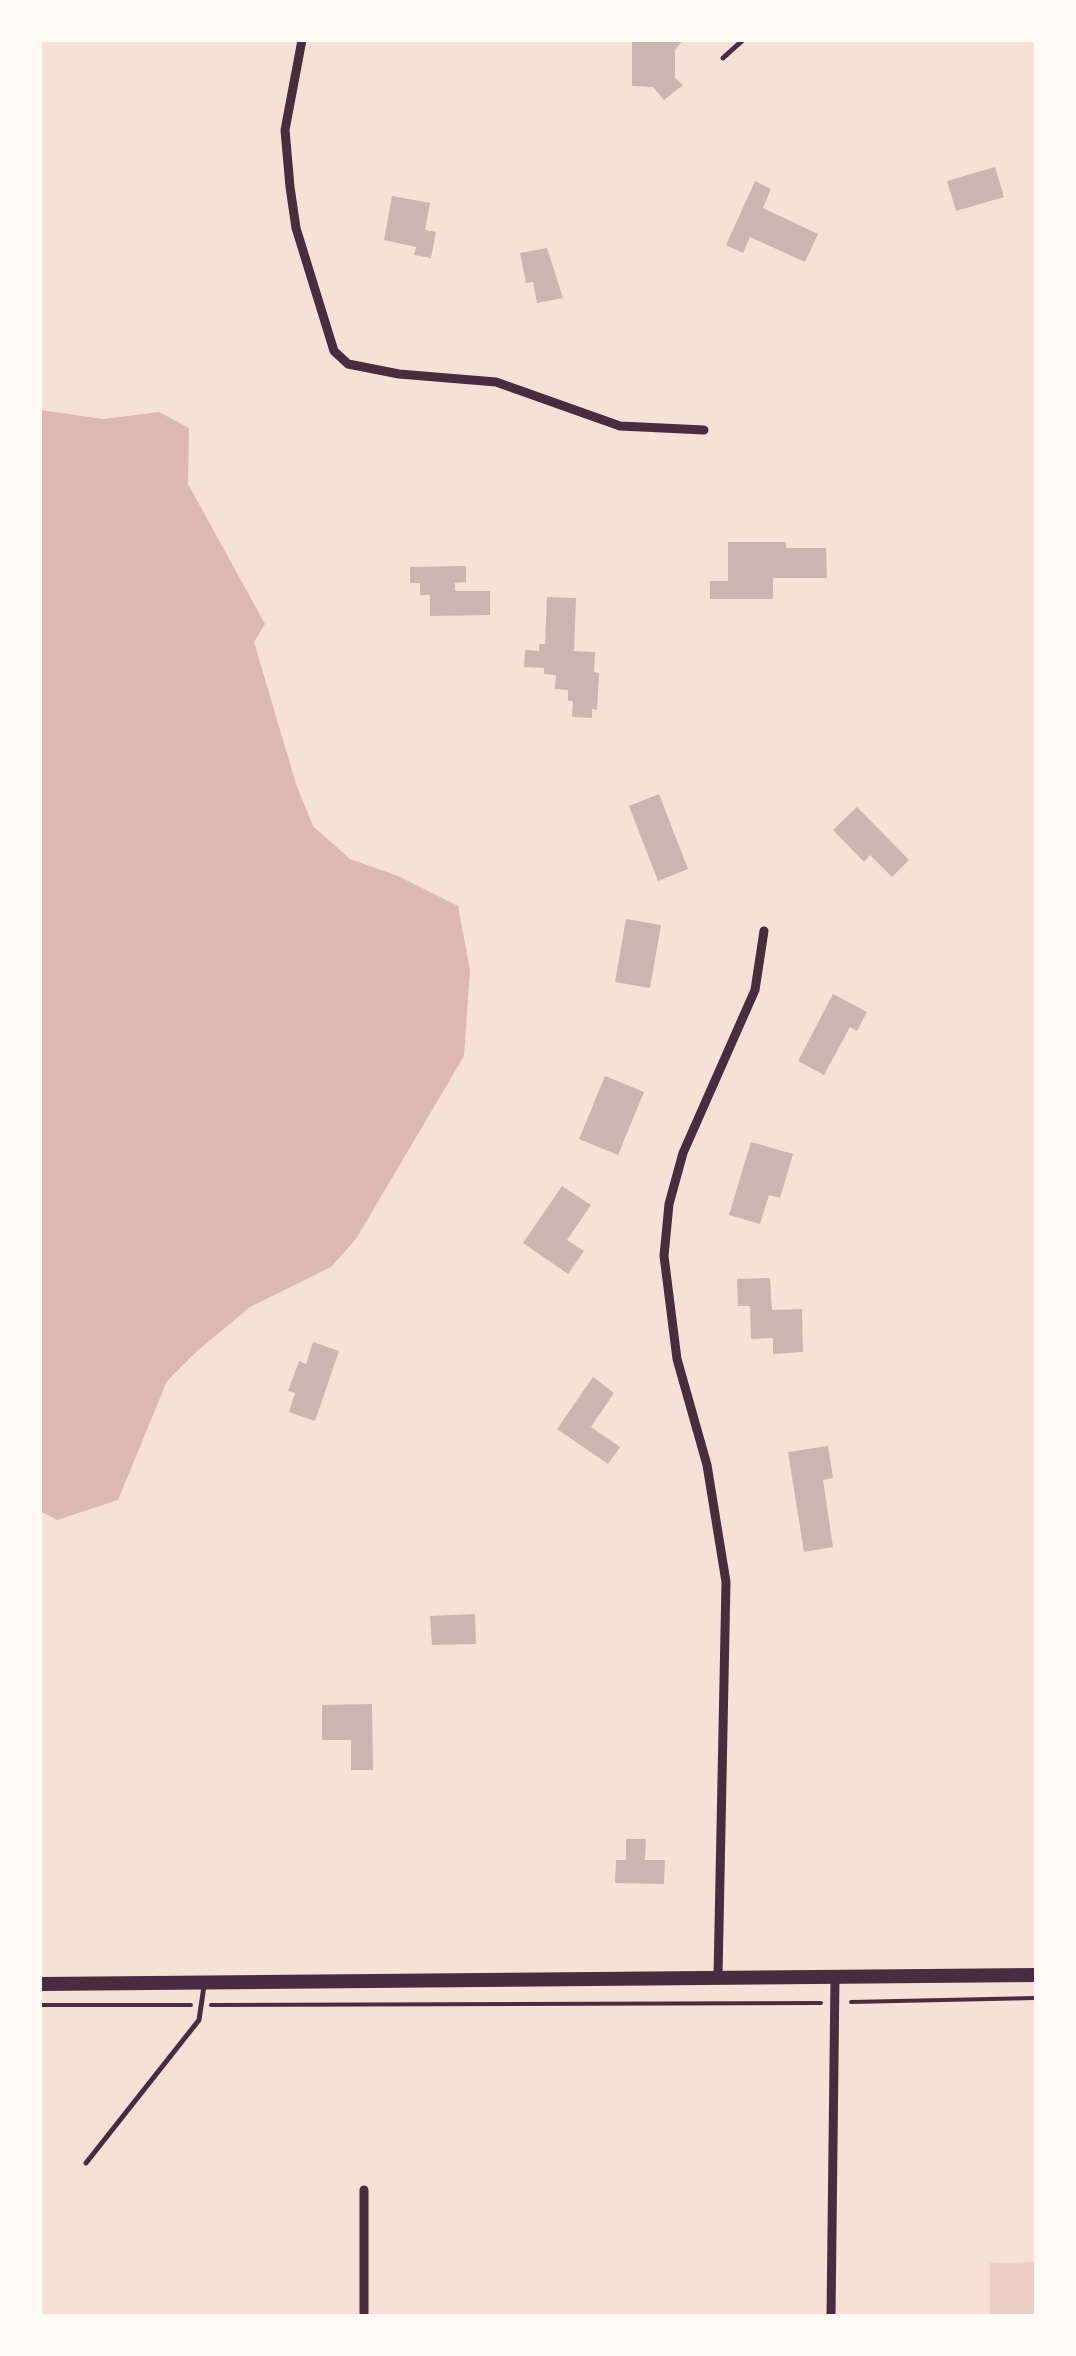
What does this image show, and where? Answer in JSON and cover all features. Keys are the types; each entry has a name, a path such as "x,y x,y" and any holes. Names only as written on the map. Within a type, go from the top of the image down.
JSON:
{"main road":[{"path":"40,1984 1036,1976"}],"street":[{"path":"302,40 285,130 290,188 296,228 334,351 348,364 365,368 496,382 620,426 704,430"},
{"path":"718,1976 726,1582 707,1464 674,1342 664,1256 669,1204 683,1153 756,990 764,931"},
{"path":"831,2316 835,1976"},
{"path":"364,2190 364,2316"}],"lane":[{"path":"723,58 743,40"},
{"path":"86,2163 199,2020 204,1983"}],"path":[{"path":"40,2005 1036,1998"}],"shaded area":[{"path":"40,410 103,419 159,412 189,428 188,484 265,624 254,642 296,784 313,826 350,859 398,876 458,906 470,970 464,1056 356,1239 331,1267 250,1307 196,1352 167,1381 118,1500 57,1520 40,1511"},
{"path":"1036,2262 1036,2316 990,2316 990,2263"}],"building":[{"path":"632,40 683,40 675,50 675,78 683,85 664,100 653,87 632,86"},
{"path":"995,167 1004,197 956,211 947,181"},
{"path":"755,181 771,189 763,208 818,234 805,262 750,237 743,253 726,245"},
{"path":"392,196 430,203 425,230 436,232 431,258 414,255 416,247 384,240"},
{"path":"547,248 563,298 537,303 533,282 526,283 520,253"},
{"path":"728,542 786,542 786,548 826,548 827,578 773,578 773,599 710,599 710,581 728,581"},
{"path":"466,566 466,582 455,583 455,591 490,591 490,615 430,616 430,595 420,595 420,583 410,583 410,567"},
{"path":"547,597 576,598 574,651 595,652 594,672 599,673 597,710 592,709 592,718 572,717 573,701 568,701 568,690 555,689 556,675 544,674 544,668 524,667 525,650 539,651 539,644 545,644"},
{"path":"659,794 688,869 658,881 629,806"},
{"path":"857,807 909,860 892,877 870,855 864,862 833,830"},
{"path":"626,919 661,925 650,988 615,982"},
{"path":"833,994 867,1012 857,1031 850,1027 824,1075 798,1061"},
{"path":"605,1076 644,1092 618,1155 579,1139"},
{"path":"751,1142 793,1154 780,1198 769,1195 760,1224 729,1215"},
{"path":"562,1186 591,1205 567,1240 584,1251 568,1274 523,1243"},
{"path":"770,1278 772,1310 802,1309 803,1352 773,1354 773,1338 751,1339 750,1306 738,1306 737,1279"},
{"path":"313,1342 339,1351 315,1421 289,1412 295,1393 288,1391 299,1361 306,1364"},
{"path":"593,1377 614,1393 591,1427 620,1447 608,1464 557,1429"},
{"path":"828,1446 833,1478 823,1480 833,1547 804,1552 788,1452"},
{"path":"475,1614 476,1644 432,1645 430,1616"},
{"path":"372,1704 373,1770 351,1770 351,1740 322,1740 322,1705"},
{"path":"626,1839 646,1839 645,1860 665,1860 664,1884 615,1883 616,1860 626,1860"}]}
